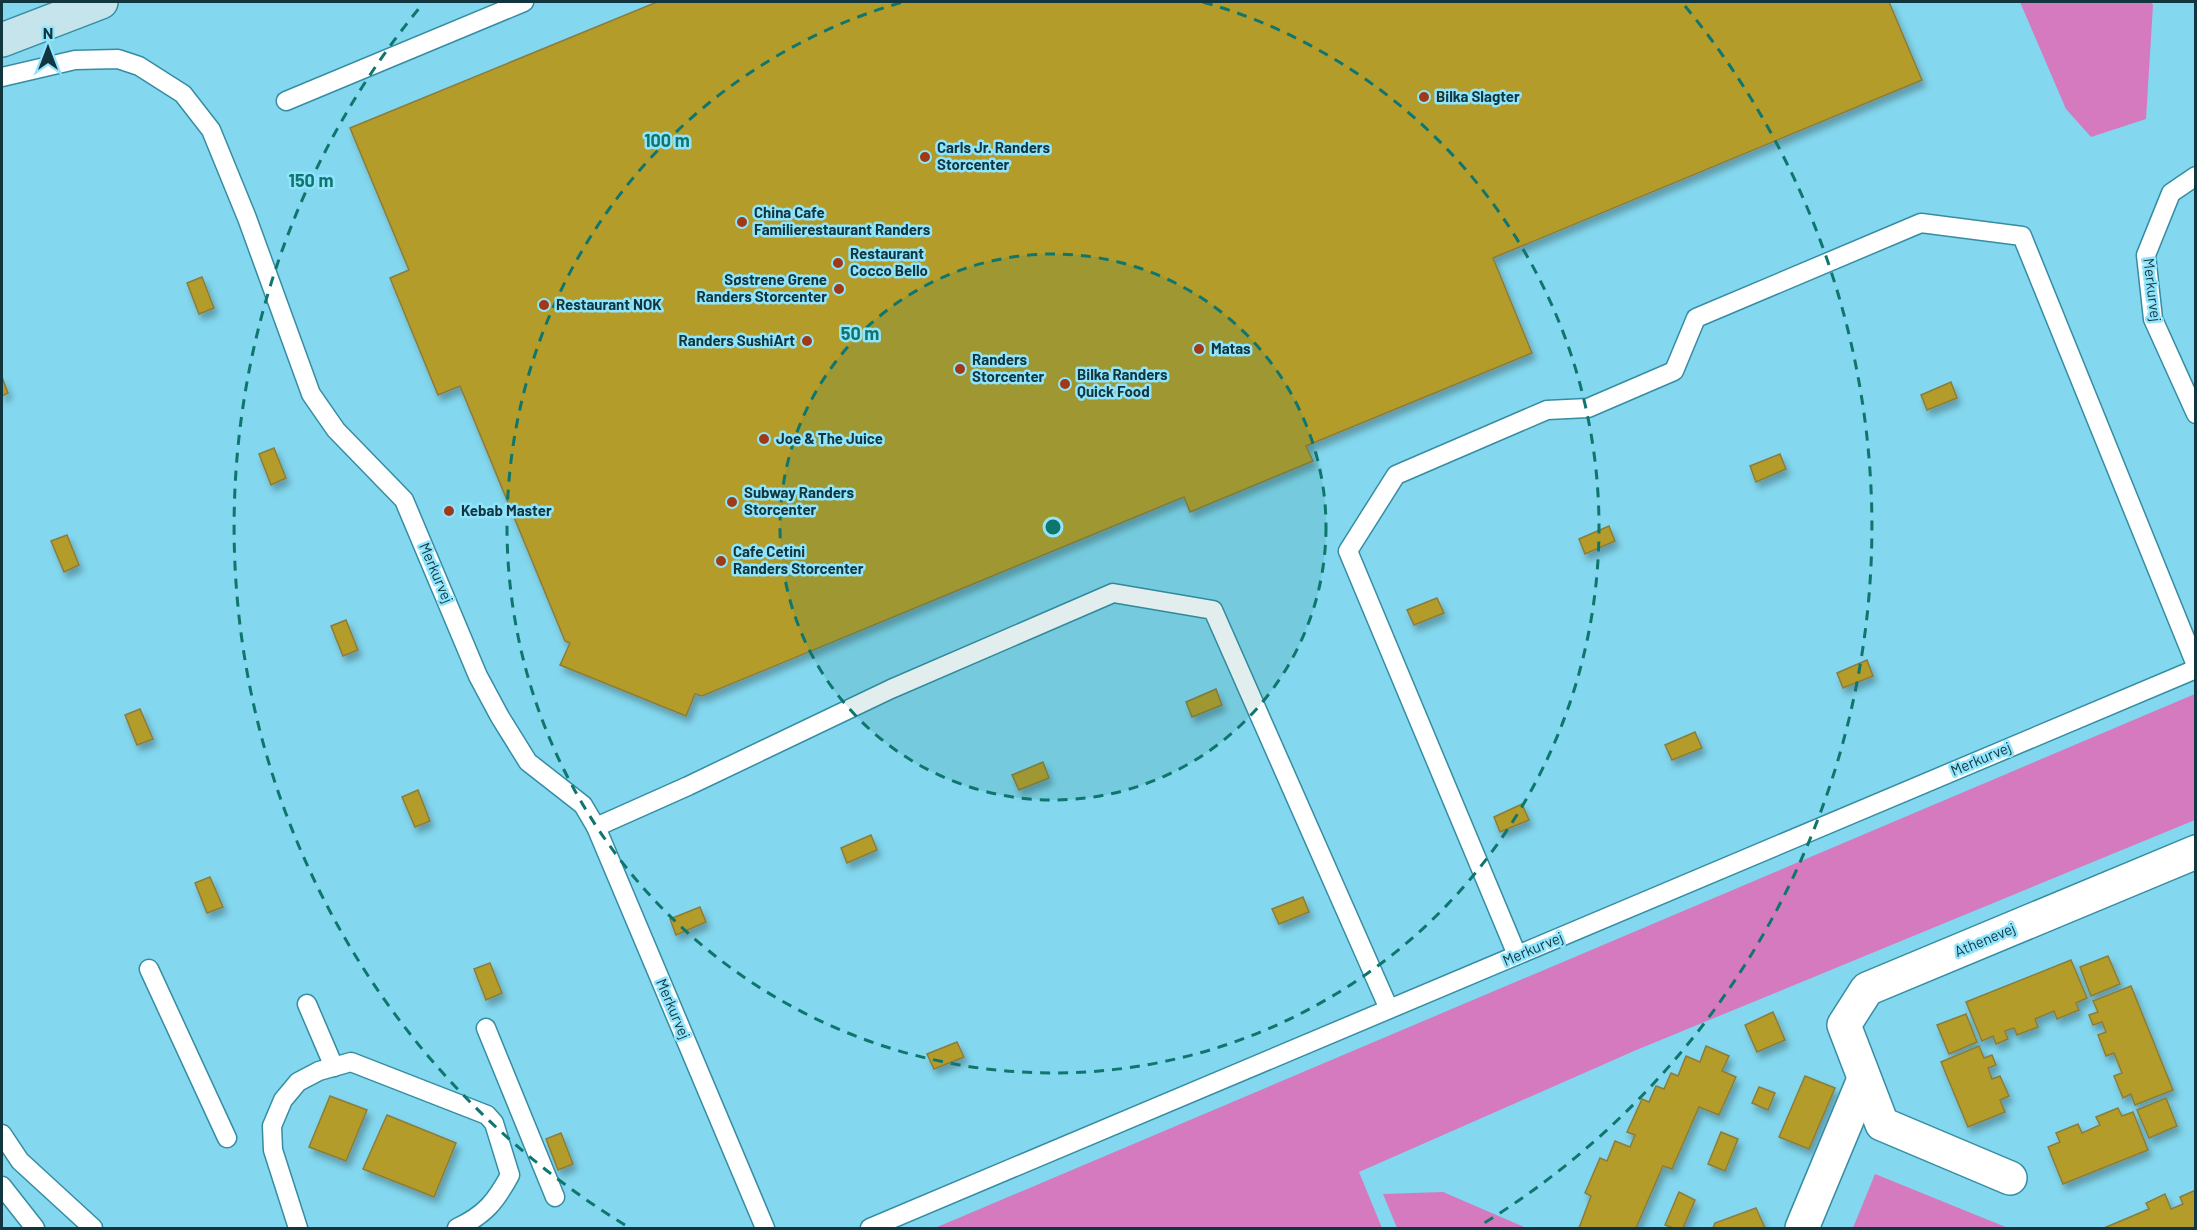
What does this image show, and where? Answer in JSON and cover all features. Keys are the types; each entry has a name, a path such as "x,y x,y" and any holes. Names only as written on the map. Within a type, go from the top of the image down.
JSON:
{"street":[{"path":"2,40 101,2"},
{"name":"Athenevej","path":"2010,1178 1882,1124 1844,1024 1867,989 2196,852"},
{"path":"1802,1228 1864,1079"}],"lane":[{"path":"286,102 524,2"},
{"name":"Merkurvej","path":"2,77 75,60 118,59 139,66 162,78 183,94 211,130 251,229 311,394 336,430 404,500 478,676 523,753 537,769 583,805 596,827 765,1228"},
{"name":"Merkurvej","path":"2196,176 2171,193 2146,255 2153,319 2196,414"},
{"path":"1517,955 1348,551 1396,475 1547,410 1588,408 1674,371 1696,318 1921,223 2022,236 2196,667"},
{"path":"596,827 688,786 891,689 1113,593 1213,610 1389,1009"},
{"name":"Merkurvej","path":"870,1228 2196,667"},
{"path":"149,969 227,1138"},
{"path":"307,1004 334,1067"},
{"path":"486,1028 555,1197"},
{"path":"298,1228 273,1150 272,1126 284,1100 298,1082 351,1062 487,1114 497,1131 510,1175 497,1200 473,1221 457,1228"},
{"path":"2,1134 20,1161 93,1228"},
{"path":"2,1186 35,1228"}],"shaded area":[{"path":"2020,2 2151,2 2153,5 2146,119 2091,137 2066,109"},
{"path":"2195,694 2195,820 1634,1051 1359,1172 1382,1228 935,1228"},
{"path":"1875,1174 2008,1228 1853,1228"},
{"path":"1443,1192 1524,1227 1397,1228 1383,1194"}],"building":[{"name":"Randers Storcenter","path":"657,2 1889,2 1922,80 1493,258 1532,353 1306,446 1313,461 1190,512 1184,497 702,696 695,694 686,716 560,665 570,643 565,641 460,386 438,395 390,278 409,270 350,128"},
{"path":"202,277 214,308 199,314 187,283"},
{"path":"2,377 8,393 2,396"},
{"path":"1951,382 1957,398 1927,410 1921,395"},
{"path":"274,448 286,478 271,485 259,454"},
{"path":"1780,454 1786,469 1756,482 1750,466"},
{"path":"1609,526 1615,541 1585,554 1579,539"},
{"path":"67,535 79,565 64,572 51,541"},
{"path":"1437,598 1444,613 1414,625 1407,610"},
{"path":"346,620 358,650 343,656 331,626"},
{"path":"1867,660 1873,676 1843,688 1837,673"},
{"path":"1216,689 1222,705 1192,717 1186,702"},
{"path":"140,709 153,739 137,745 125,715"},
{"path":"1695,732 1702,748 1672,760 1665,745"},
{"path":"1043,762 1049,778 1019,790 1012,775"},
{"path":"418,790 430,821 415,827 402,797"},
{"path":"1522,804 1529,820 1500,832 1494,817"},
{"path":"871,835 877,850 847,863 841,848"},
{"path":"210,877 223,907 207,913 195,883"},
{"path":"1303,897 1309,912 1279,924 1272,909"},
{"path":"700,907 706,922 676,935 670,919"},
{"path":"2108,956 2120,984 2091,996 2080,967"},
{"path":"2071,960 2087,998 2076,1003 2079,1010 2057,1019 2054,1011 2035,1019 2038,1027 2017,1035 2014,1028 2005,1031 2008,1039 1996,1044 1993,1036 1982,1041 1966,1002"},
{"path":"490,963 502,993 486,1000 474,969"},
{"path":"2131,986 2173,1090 2135,1105 2131,1094 2123,1098 2114,1076 2122,1073 2114,1053 2106,1056 2098,1035 2106,1032 2102,1022 2093,1025 2089,1015 2098,1012 2093,1001"},
{"path":"1773,1012 1785,1040 1757,1052 1745,1025"},
{"path":"1966,1014 1977,1042 1949,1054 1937,1025"},
{"path":"957,1042 964,1057 934,1069 927,1054"},
{"path":"1706,1046 1729,1056 1722,1071 1736,1077 1719,1115 1699,1107 1672,1169 1663,1166 1636,1228 1579,1228 1591,1196 1585,1193 1600,1158 1607,1161 1615,1141 1630,1147 1635,1135 1627,1132 1642,1099 1649,1102 1656,1086 1664,1089 1671,1073 1678,1076 1686,1056 1700,1062"},
{"path":"1979,1046 1984,1058 1992,1055 1996,1065 1988,1068 1992,1079 2000,1076 2009,1096 2000,1100 2005,1112 1968,1127 1941,1062"},
{"path":"1805,1076 1835,1088 1809,1149 1779,1137"},
{"path":"1759,1087 1775,1093 1768,1110 1752,1103"},
{"path":"330,1096 367,1110 346,1161 309,1147"},
{"path":"2166,1098 2177,1126 2149,1138 2137,1110"},
{"path":"2118,1108 2122,1116 2133,1112 2148,1150 2063,1184 2048,1147 2060,1142 2056,1133 2078,1124 2082,1133 2100,1125 2096,1117"},
{"path":"387,1115 456,1143 434,1197 363,1169"},
{"path":"1721,1132 1738,1139 1725,1171 1708,1164"},
{"path":"561,1133 573,1164 558,1170 546,1139"},
{"path":"2196,1190 2196,1228 2104,1228 2149,1209 2146,1203 2165,1194 2171,1209 2183,1204 2180,1197"},
{"path":"1679,1192 1695,1200 1683,1228 1674,1228 1665,1225"},
{"path":"1756,1208 1765,1228 1713,1228 1715,1223"}],"place":[{"name":"Bilka Slagter","path":"1424,97"},
{"name":"Carls Jr. Randers Storcenter","path":"925,157"},
{"name":"China Cafe Familierestaurant Randers","path":"742,222"},
{"name":"Restaurant Cocco Bello","path":"838,263"},
{"name":"Søstrene Grene Randers Storcenter","path":"839,289"},
{"name":"Restaurant NOK","path":"544,305"},
{"name":"Randers SushiArt","path":"807,341"},
{"name":"Matas","path":"1199,349"},
{"name":"Randers Storcenter","path":"960,369"},
{"name":"Bilka Randers Quick Food","path":"1065,384"},
{"name":"Joe & The Juice","path":"764,439"},
{"name":"Subway Randers Storcenter","path":"732,502"},
{"name":"Kebab Master","path":"449,511"},
{"name":"Cafe Cetini Randers Storcenter","path":"721,561"}]}
